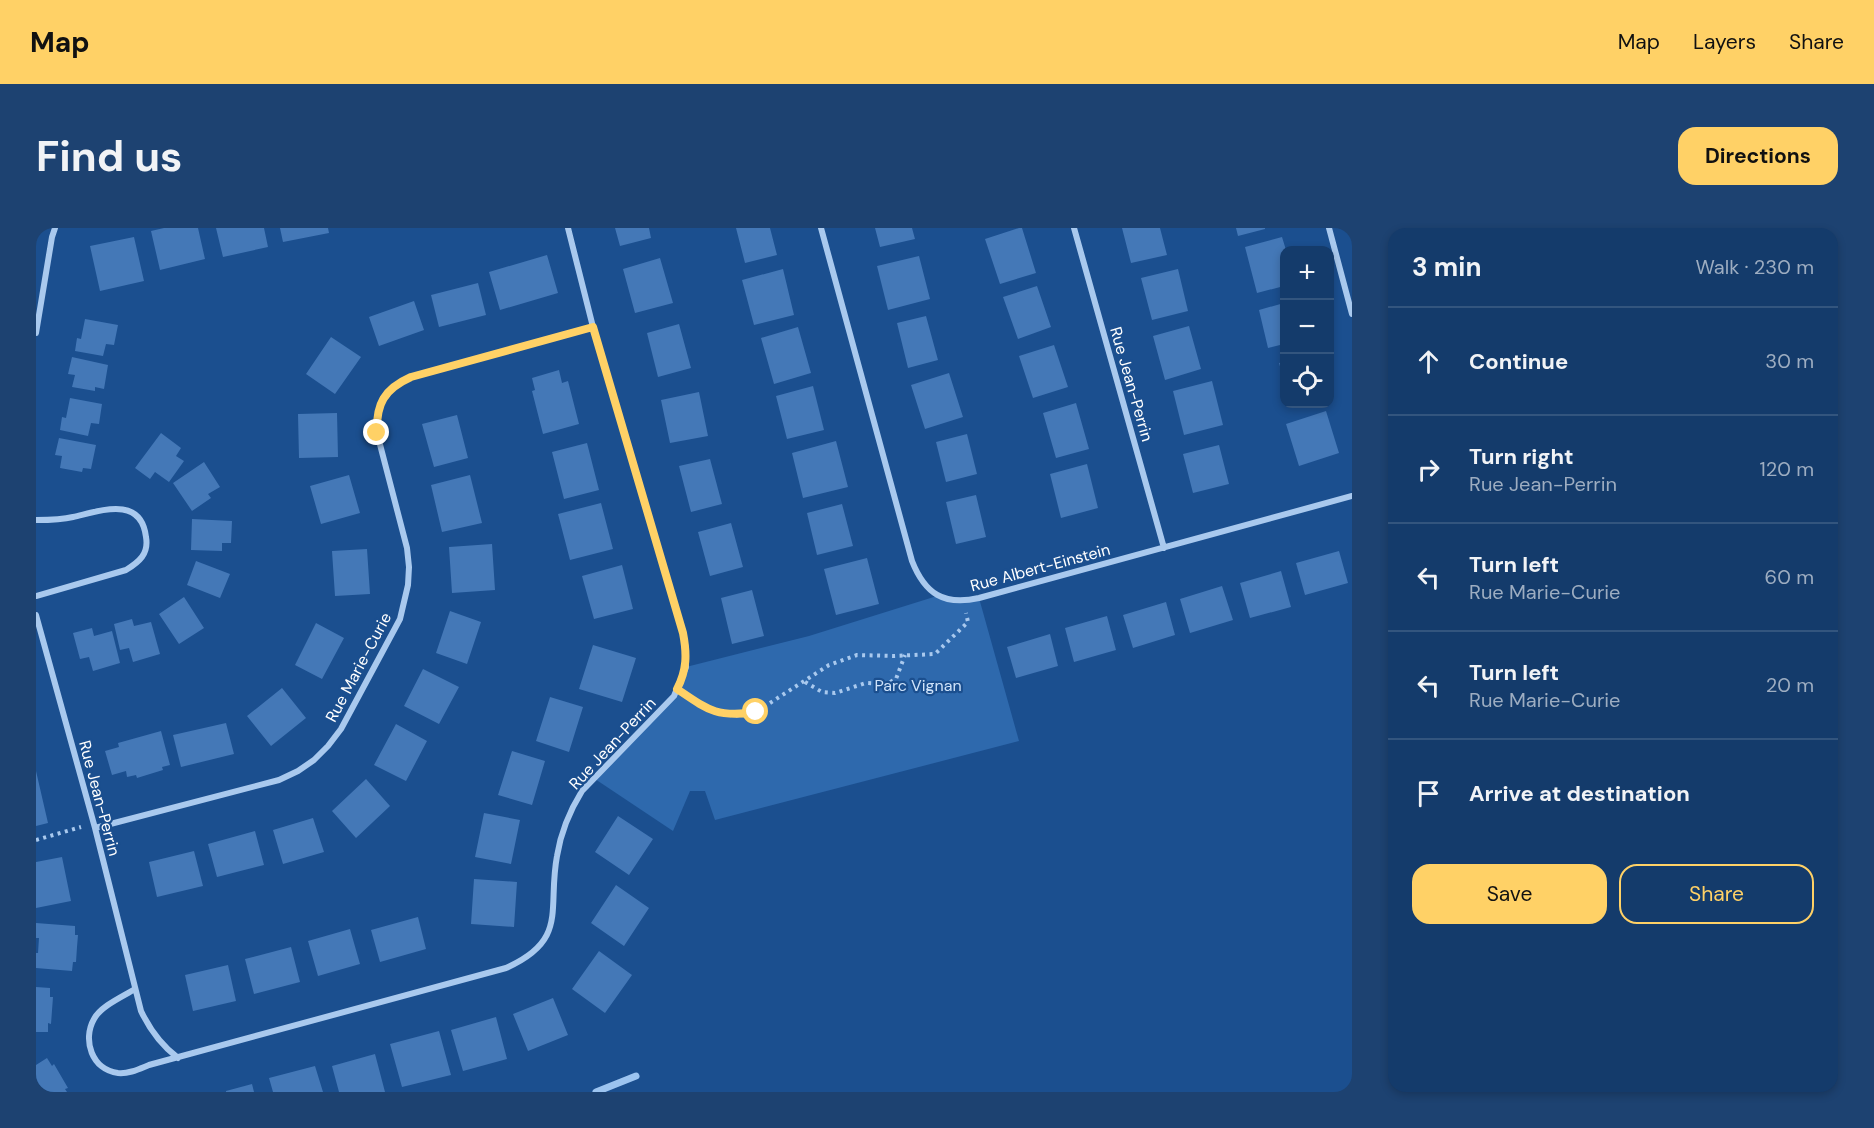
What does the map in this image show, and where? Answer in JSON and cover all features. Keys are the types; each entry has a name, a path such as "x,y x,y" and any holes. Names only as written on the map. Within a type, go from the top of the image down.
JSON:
{"street":[{"path":"36,333 55,228"},
{"name":"Rue Jean-Perrin","path":"135,989 100,1011 94,1018 89,1041 91,1052 97,1063 107,1070 119,1073 132,1071 506,968 523,961 536,951 546,938 552,922 556,858 565,822 572,807 582,791 674,696 686,667 683,633 593,327 568,228"},
{"name":"Rue Albert-Einstein","path":"821,228 912,561 925,585 937,596 964,602 1352,496"},
{"name":"Rue Jean-Perrin","path":"1074,228 1164,548"},
{"path":"1329,228 1352,314"},
{"name":"Rue Marie-Curie","path":"95,826 279,780 298,771 328,747 341,729 400,619 408,585 409,567 406,548 377,433 377,418 387,392 395,384 411,377 593,327"},
{"path":"36,520 71,518 106,508 120,508 131,512 140,520 146,533 147,549 136,564 126,570 36,596"},
{"name":"Rue Jean-Perrin","path":"36,615 95,826 135,989 147,1024 164,1047 178,1058"}],"path":[{"path":"677,689 711,711 734,716 756,712 829,665 857,655 935,654 968,622 964,602"},
{"path":"804,682 822,692 835,693 866,683 886,684 896,679 905,655"},
{"path":"36,840 95,826"}],"green space":[{"name":"Parc Vignan","path":"937,596 950,600 979,598 1019,741 715,820 705,791 690,791 673,831 595,779 674,696 686,667 809,636"}],"building":[{"path":"164,228 198,228 205,259 160,270 151,231"},
{"path":"216,228 264,228 268,247 223,257"},
{"path":"280,228 328,228 329,233 283,242"},
{"path":"615,228 649,228 651,238 620,246"},
{"path":"736,228 770,228 777,255 745,263"},
{"path":"875,228 912,228 915,239 880,247"},
{"path":"1022,228 1036,273 1000,284 985,239"},
{"path":"1122,228 1160,228 1167,255 1131,263"},
{"path":"1236,228 1265,228 1265,229 1238,236"},
{"path":"134,237 144,281 100,291 90,246"},
{"path":"1282,237 1285,246 1280,246 1280,287 1257,293 1245,247"},
{"path":"547,255 558,293 500,310 489,272"},
{"path":"919,256 930,299 888,310 877,266"},
{"path":"660,258 673,303 635,313 623,269"},
{"path":"783,269 794,315 754,325 742,280"},
{"path":"1178,269 1188,311 1152,320 1141,278"},
{"path":"478,283 486,315 439,327 431,295"},
{"path":"1037,286 1051,327 1018,339 1003,297"},
{"path":"414,301 424,330 379,346 369,317"},
{"path":"1280,304 1280,345 1268,348 1259,310"},
{"path":"926,316 938,360 908,368 897,323"},
{"path":"85,319 118,325 114,345 106,344 103,356 75,351 77,338 81,339"},
{"path":"679,324 691,368 658,377 647,333"},
{"path":"1189,326 1201,369 1165,380 1153,336"},
{"path":"798,327 811,373 774,384 761,338"},
{"path":"331,337 361,357 335,394 306,374"},
{"path":"1054,345 1068,387 1033,398 1019,356"},
{"path":"72,357 108,365 104,389 95,387 95,391 72,387 75,375 68,374"},
{"path":"559,370 562,383 568,381 579,424 543,434 532,391 535,390 532,378"},
{"path":"949,373 963,417 925,429 911,385"},
{"path":"1212,381 1223,425 1184,435 1173,391"},
{"path":"813,386 824,430 787,439 776,396"},
{"path":"699,392 708,436 670,443 661,400"},
{"path":"70,398 102,404 99,424 91,423 88,436 60,430 62,417 66,418"},
{"path":"1076,403 1089,449 1056,458 1043,413"},
{"path":"1326,411 1339,453 1299,466 1286,424"},
{"path":"337,413 338,457 299,458 298,414"},
{"path":"457,415 468,458 434,467 422,424"},
{"path":"161,433 181,448 176,456 184,461 169,482 155,472 150,479 135,468"},
{"path":"967,434 977,474 946,482 936,442"},
{"path":"59,438 96,445 91,469 83,468 82,472 60,468 62,456 55,455"},
{"path":"836,441 848,487 803,498 792,453"},
{"path":"587,443 599,490 564,499 552,452"},
{"path":"1219,445 1229,484 1193,493 1183,454"},
{"path":"710,459 722,504 691,512 679,466"},
{"path":"204,462 220,487 208,494 211,498 192,511 173,483"},
{"path":"1087,464 1098,508 1061,518 1050,474"},
{"path":"349,475 360,513 321,524 310,486"},
{"path":"470,475 482,523 442,532 431,485"},
{"path":"976,495 986,537 956,544 946,502"},
{"path":"601,503 613,549 570,560 558,514"},
{"path":"842,504 853,546 817,555 807,513"},
{"path":"192,519 232,521 231,543 222,543 222,551 191,550"},
{"path":"731,523 743,567 710,576 698,532"},
{"path":"492,544 495,590 452,593 449,547"},
{"path":"367,549 370,594 335,596 332,551"},
{"path":"1339,551 1348,583 1305,595 1296,563"},
{"path":"867,558 879,604 836,615 824,569"},
{"path":"196,561 230,574 220,598 187,585"},
{"path":"622,565 633,609 594,619 582,576"},
{"path":"1281,571 1291,607 1250,618 1240,583"},
{"path":"1222,586 1233,620 1190,633 1180,599"},
{"path":"752,590 764,636 732,644 721,598"},
{"path":"184,597 204,628 179,644 159,614"},
{"path":"1166,602 1175,635 1133,648 1123,615"},
{"path":"450,611 481,622 467,664 436,653"},
{"path":"1107,616 1116,650 1074,662 1065,628"},
{"path":"132,619 134,626 151,622 160,654 133,662 129,648 120,650 114,624"},
{"path":"316,623 344,638 322,679 295,665"},
{"path":"92,628 94,636 112,631 120,663 93,671 89,657 80,659 73,633"},
{"path":"1050,634 1058,666 1016,678 1007,647"},
{"path":"593,645 636,658 622,702 579,689"},
{"path":"423,669 459,687 439,724 404,706"},
{"path":"282,688 306,718 271,746 247,716"},
{"path":"550,697 583,707 569,752 536,741"},
{"path":"226,723 234,754 181,767 173,735"},
{"path":"396,724 427,741 406,781 374,765"},
{"path":"161,731 170,765 162,767 163,770 137,778 136,775 127,777 126,771 112,775 105,751 119,747 118,743"},
{"path":"512,751 545,761 532,805 498,795"},
{"path":"36,771 48,823 36,826"},
{"path":"366,779 390,806 356,838 332,811"},
{"path":"484,813 520,820 511,864 475,857"},
{"path":"618,816 653,839 629,875 595,852"},
{"path":"313,818 324,852 283,864 273,830"},
{"path":"255,831 264,865 217,877 208,844"},
{"path":"194,851 203,886 157,897 149,862"},
{"path":"62,857 71,901 36,908 36,862"},
{"path":"474,879 517,882 514,927 471,924"},
{"path":"616,885 649,908 624,946 591,923"},
{"path":"418,917 426,949 380,962 371,930"},
{"path":"36,923 75,926 75,935 78,935 76,962 73,962 72,971 36,968 39,938 36,938"},
{"path":"350,929 360,964 318,976 308,941"},
{"path":"291,947 300,982 254,994 245,959"},
{"path":"599,951 632,975 605,1013 572,989"},
{"path":"228,965 236,1001 193,1011 185,975"},
{"path":"36,987 50,988 50,997 53,997 51,1024 48,1023 48,1032 36,1032"},
{"path":"553,998 568,1035 528,1051 513,1014"},
{"path":"496,1017 507,1059 463,1071 451,1030"},
{"path":"439,1031 451,1075 402,1087 390,1044"},
{"path":"375,1054 385,1092 339,1092 332,1066"},
{"path":"47,1058 52,1066 54,1064 68,1088 65,1089 67,1092 36,1092 36,1065"},
{"path":"315,1066 323,1092 273,1092 269,1078"},
{"path":"252,1084 254,1092 226,1092 226,1091"}],"waterway":[{"path":"596,1092 636,1076"}],"route":[{"path":"377,433 377,418 381,404 387,392 395,384 411,377 593,327 683,633 686,667 677,689 711,711 734,716 756,712"}]}
